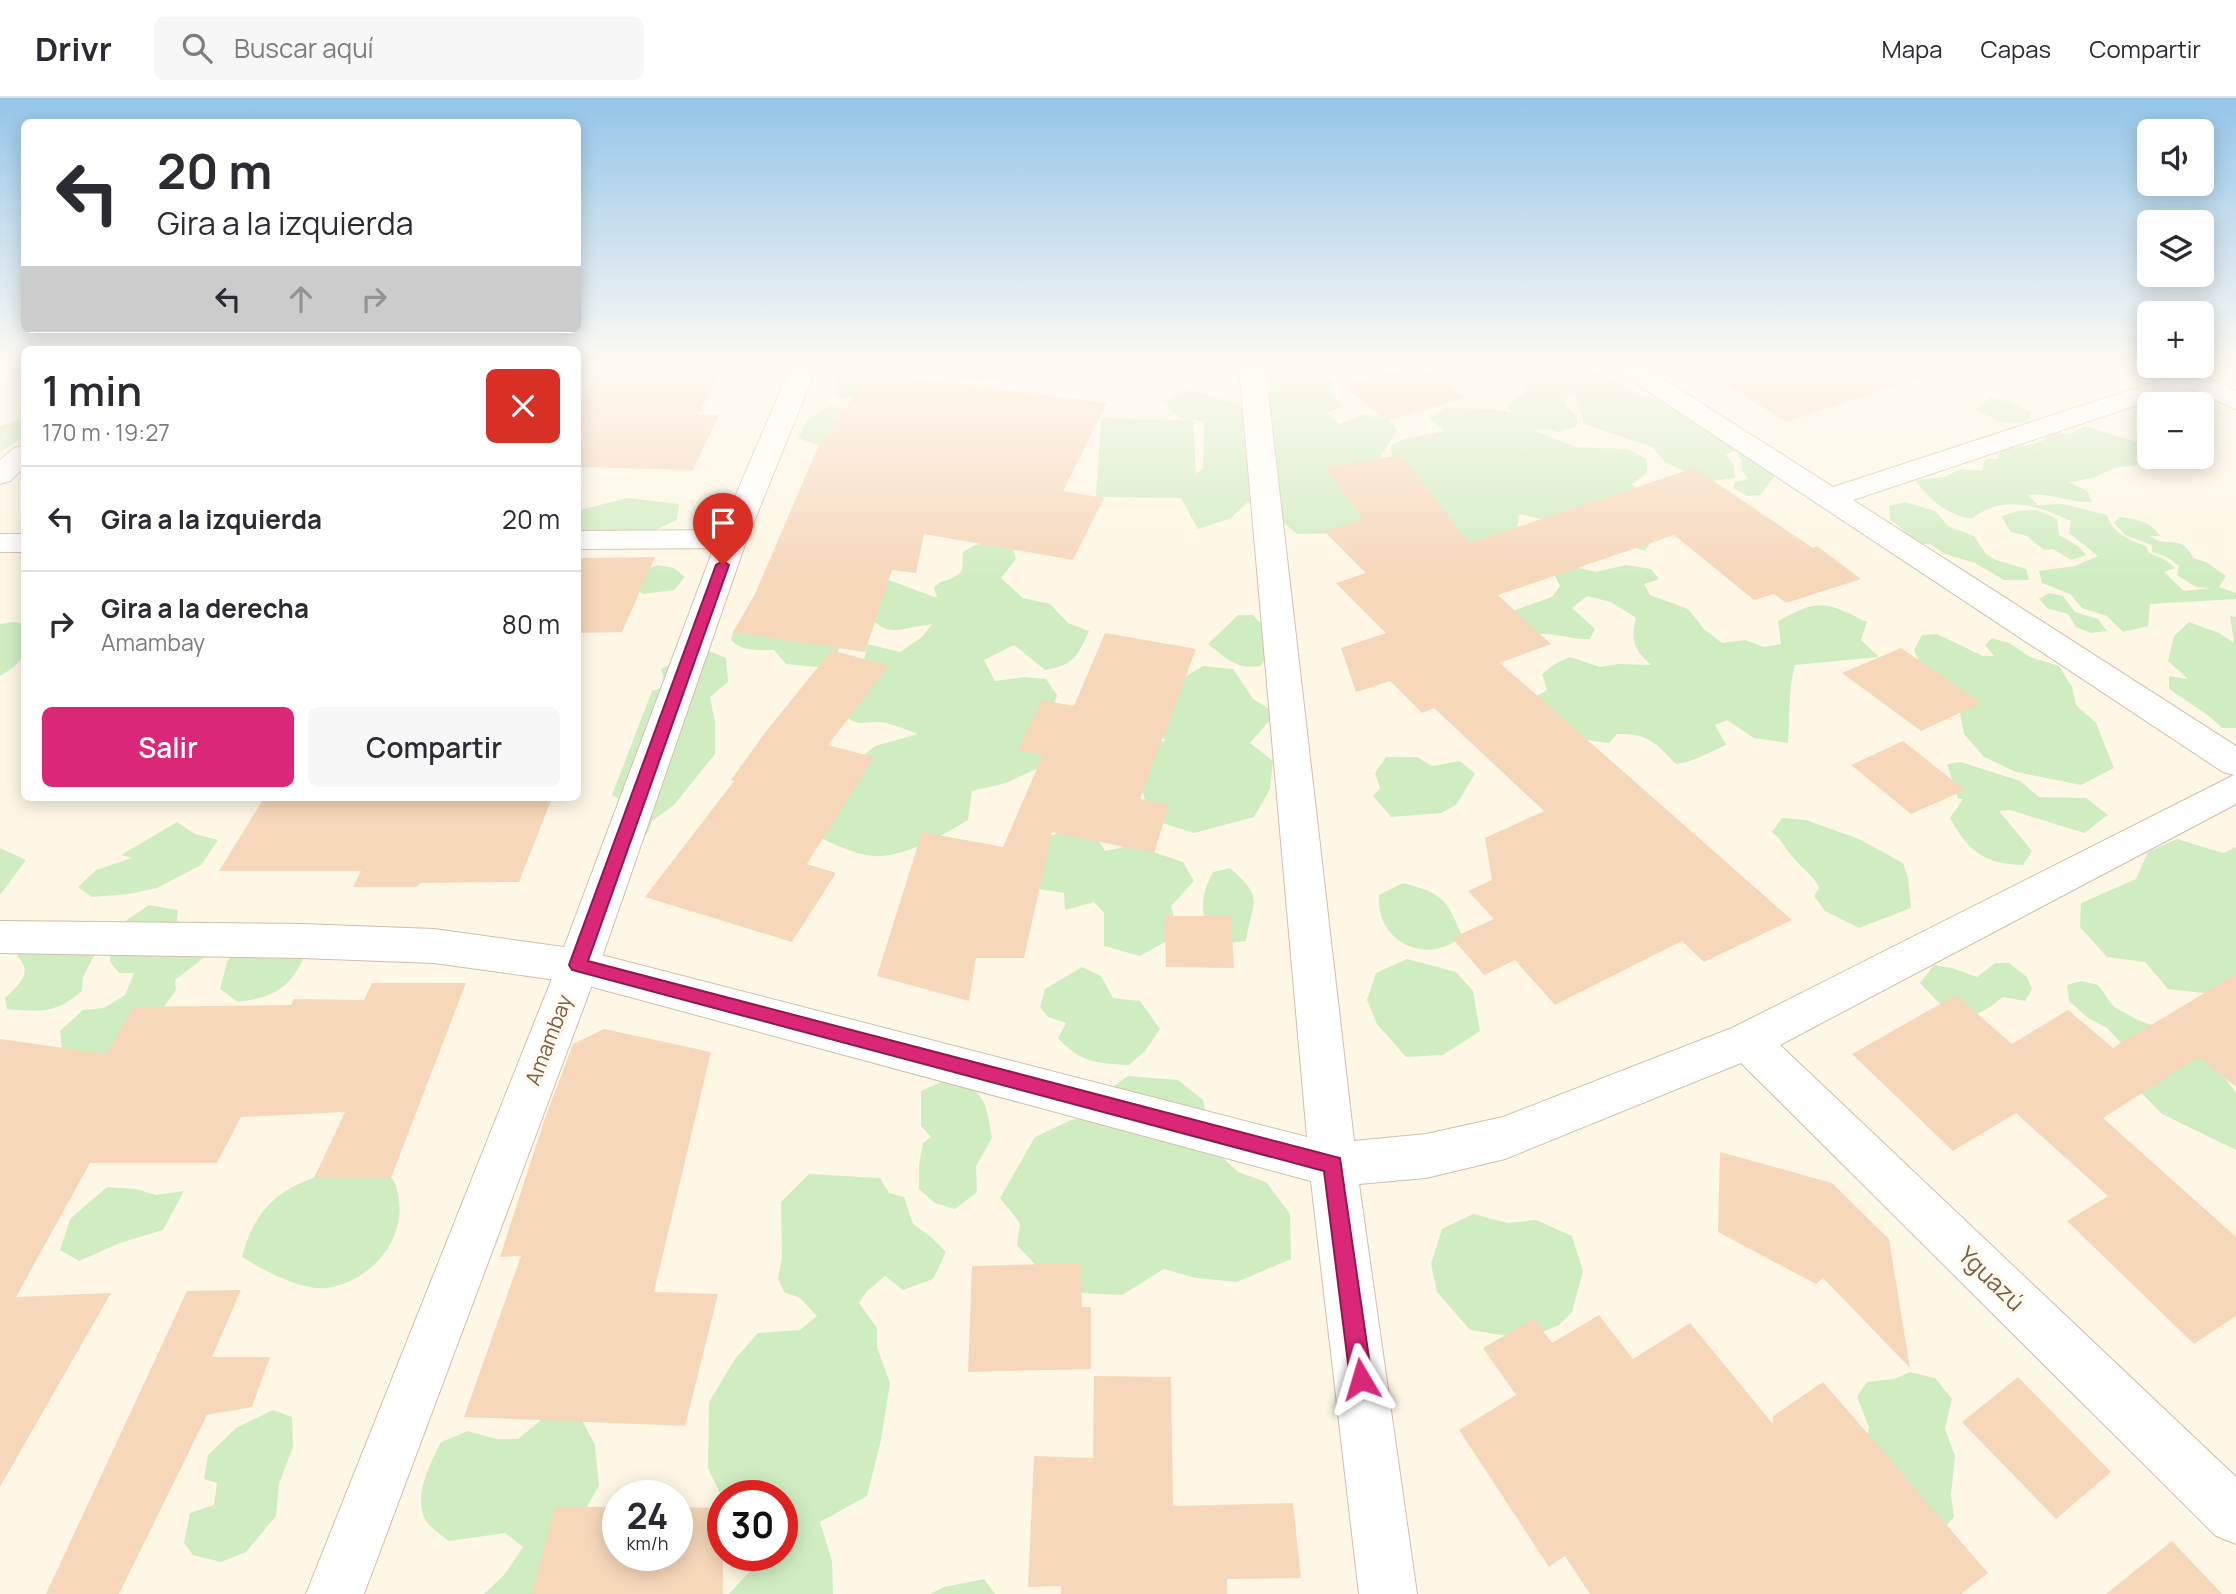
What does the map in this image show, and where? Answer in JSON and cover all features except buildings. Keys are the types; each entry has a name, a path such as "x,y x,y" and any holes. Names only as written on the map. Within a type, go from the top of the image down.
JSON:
{"street":[{"name":"Amambay","path":"335,1594 578,965 732,540 775,436"},
{"path":"1264,436 1333,1165 1388,1594"},
{"path":"1732,436 2236,763"},
{"path":"1827,499 2018,436"},
{"path":"0,475 21,457"},
{"path":"581,540 732,540"},
{"path":"0,543 21,543"},
{"path":"0,937 421,945 578,965 1333,1165 1426,1156 1505,1138 1747,1041 2236,788"},
{"name":"Yguazú","path":"1747,1041 2236,1516"}],"green space":[{"path":"0,436 21,436 21,439 0,452"},
{"path":"799,436 845,436 825,448 798,438"},
{"path":"1100,436 1194,436 1196,474 1203,468 1204,436 1394,436 1375,464 1387,502 1351,533 1297,534 1277,517 1248,502 1231,518 1198,529 1181,498 1096,497"},
{"path":"1547,436 1577,447 1627,449 1647,459 1647,473 1632,484 1642,495 1656,533 1645,551 1519,514 1515,543 1484,558 1393,475 1391,445 1406,438"},
{"path":"1619,436 1721,436 1740,448 1726,455 1734,465 1735,478 1706,482 1665,462 1652,447"},
{"path":"2045,436 2117,436 2137,442 2137,465 2114,468 2093,478 2069,482 2087,491 2092,502 2028,495 2038,505 2063,504 2107,515 2117,531 2146,546 2149,553 2164,559 2175,568 2164,572 2184,591 2211,588 2196,587 2177,575 2179,566 2167,557 2152,552 2152,545 2125,535 2114,523 2119,517 2148,524 2160,536 2150,536 2157,540 2179,543 2189,550 2193,558 2206,562 2226,576 2219,587 2236,593 2236,599 2150,604 2148,626 2123,632 2107,616 2082,608 2070,594 2042,583 2039,571 2075,566 2098,556 2069,533 2071,521 2046,510 2008,504 1983,511 1971,519 1939,505 1915,480 1945,477 1960,469 1982,471 1985,459 1997,459 2001,451 2040,442"},
{"path":"1748,452 1778,472 1760,495 1748,496 1733,488 1735,482 1748,479 1742,471 1741,459 1736,454"},
{"path":"627,498 679,504 677,520 644,535 595,530 581,532 581,508"},
{"path":"1905,502 1935,511 1948,526 1974,536 1986,554 1996,560 2026,569 2029,580 2004,580 1975,563 1945,554 1930,544 1920,544 1890,519 1889,506"},
{"path":"2037,510 2057,519 2059,535 2078,546 2086,555 2071,560 2053,549 2044,550 2027,536 2011,532 2001,516 2018,511"},
{"path":"997,541 1011,544 1016,559 1001,578 1023,598 1050,604 1068,623 1089,631 1073,658 1062,666 1045,670 1014,645 984,660 995,681 1025,677 1046,679 1057,695 1052,712 1047,764 1006,783 972,791 968,820 905,851 873,856 844,848 809,832 851,766 875,746 918,734 886,723 857,723 840,711 862,672 867,644 900,652 922,637 932,624 892,630 878,624 860,606 872,583 889,580 937,598 934,588 962,570 963,552 975,545"},
{"path":"658,565 674,568 685,577 674,590 643,594 635,588 643,570"},
{"path":"1567,565 1596,572 1626,565 1651,569 1659,579 1644,584 1650,595 1688,609 1704,629 1722,643 1745,640 1764,647 1781,644 1778,621 1814,606 1831,607 1867,622 1861,640 1879,657 1795,665 1790,694 1788,743 1754,738 1727,720 1715,725 1726,745 1676,764 1650,740 1636,735 1617,734 1609,743 1572,738 1541,708 1537,696 1547,690 1542,674 1570,657 1600,667 1618,664 1651,665 1635,644 1633,633 1636,618 1611,602 1587,596 1572,608 1595,629 1590,639 1540,634 1512,611 1552,597 1560,586 1552,570"},
{"path":"2049,593 2063,596 2075,612 2098,619 2107,631 2091,633 2076,627 2068,614 2047,608 2039,599"},
{"path":"1238,615 1253,615 1266,629 1270,653 1260,666 1238,664 1208,644"},
{"path":"2230,616 2236,617 2236,728 2222,728 2169,689 2169,676 2188,679 2168,661 2174,636 2189,622 2219,633 2234,643"},
{"path":"755,619 845,636 835,657 824,666 786,664 774,650 746,648 731,640 733,632"},
{"path":"21,623 21,658 0,676 0,624"},
{"path":"1937,634 1983,656 1994,656 1985,645 1992,638 2009,643 2030,657 2059,666 2072,687 2076,705 2096,723 2114,768 2081,785 2016,772 1984,757 1964,734 1957,698 1922,670 1914,650 1922,635"},
{"path":"707,650 726,658 728,682 710,697 715,722 715,754 674,805 652,821 648,833 638,838 631,807 612,795 652,691 666,686 661,669 682,658"},
{"path":"1203,666 1233,669 1253,699 1276,713 1250,743 1273,761 1270,789 1254,817 1194,833 1150,819 1141,786 1140,756 1165,740 1154,729 1181,679"},
{"path":"1386,757 1417,757 1432,766 1460,761 1475,774 1456,805 1441,813 1391,817 1373,796 1380,788 1375,773"},
{"path":"1961,762 2020,781 2039,797 2086,798 2108,815 2084,833 2010,810 1999,811 2032,851 2023,865 1998,862 1979,854 1971,847 1950,818 1963,799 1958,799 1947,764"},
{"path":"1782,818 1806,820 1859,839 1903,863 1908,878 1911,908 1859,928 1825,911 1814,896 1819,888 1815,880 1772,832"},
{"path":"177,822 195,834 218,840 201,865 157,888 129,894 92,897 78,887 96,870 132,858 121,855"},
{"path":"1071,827 1093,830 1105,851 1133,845 1183,862 1194,881 1171,906 1179,934 1140,956 1104,946 1104,913 1094,902 1065,910 1064,893 1025,887 1046,838"},
{"path":"2177,839 2223,853 2236,847 2236,993 2230,996 2168,989 2145,962 2107,957 2080,927 2081,903 2136,879 2148,852"},
{"path":"0,848 26,860 0,895"},
{"path":"1230,868 1249,887 1254,901 1253,908 1246,941 1215,945 1204,917 1203,900 1213,872"},
{"path":"1403,883 1427,890 1442,899 1462,936 1448,945 1434,949 1419,949 1394,937 1385,926 1380,912 1379,895"},
{"path":"149,905 178,910 177,921 207,928 206,956 175,980 176,990 156,1018 77,1076 64,1067 60,1031 83,1010 104,1008 125,995 134,973 119,973 110,962 111,931"},
{"path":"72,921 90,925 98,948 83,977 82,991 63,1004 47,1010 7,1009 5,998 23,978 24,973 22,962 17,956 38,928"},
{"path":"244,940 312,941 293,977 285,985 267,996 238,1002 220,989 227,962"},
{"path":"1407,959 1456,972 1473,991 1480,1031 1443,1055 1406,1057 1377,1024 1367,1000 1376,973"},
{"path":"1995,963 2009,963 2027,977 2032,989 2025,1001 2003,997 1988,1008 1966,1017 1949,1011 1920,983 1934,965 1977,977"},
{"path":"1082,967 1101,976 1113,998 1140,1001 1160,1029 1145,1051 1129,1065 1098,1062 1074,1052 1058,1038 1066,1023 1048,1017 1040,1007 1045,989"},
{"path":"2081,981 2098,985 2114,1007 2138,1020 2177,1034 2217,1069 2236,1092 2236,1150 2162,1114 2135,1086 2136,1059 2107,1028 2088,1018 2069,1001 2067,985"},
{"path":"1128,1076 1178,1080 1203,1100 1212,1148 1238,1172 1266,1182 1290,1214 1291,1259 1237,1282 1196,1278 1164,1269 1122,1295 1061,1292 1017,1245 1020,1223 1000,1198 1035,1137 1071,1120 1102,1114 1093,1101"},
{"path":"948,1079 977,1092 988,1115 992,1138 976,1166 977,1192 955,1209 935,1203 919,1189 923,1143 931,1137 921,1126 921,1091"},
{"path":"380,1165 396,1186 400,1204 398,1222 385,1253 359,1276 344,1284 317,1288 283,1278 242,1257 250,1232 276,1198 312,1178"},
{"path":"809,1174 880,1178 889,1193 904,1197 913,1224 946,1252 933,1279 903,1290 885,1276 867,1291 859,1303 877,1328 877,1347 890,1383 881,1440 867,1496 820,1522 832,1561 833,1594 729,1594 750,1571 798,1571 798,1480 714,1480 708,1468 709,1402 735,1359 758,1333 800,1330 817,1316 800,1298 784,1292 778,1278 782,1258 781,1202"},
{"path":"107,1187 136,1189 156,1195 184,1191 163,1230 120,1243 79,1261 60,1250 70,1219"},
{"path":"1473,1214 1508,1223 1536,1220 1572,1236 1583,1271 1572,1312 1559,1325 1526,1339 1470,1330 1437,1292 1431,1264 1442,1229"},
{"path":"1910,1372 1935,1378 1952,1399 1945,1429 1955,1456 1951,1495 1954,1517 1942,1531 1866,1444 1869,1427 1857,1397 1867,1382 1894,1379"},
{"path":"575,1407 595,1445 599,1486 570,1536 559,1594 484,1594 505,1574 523,1547 505,1533 449,1541 431,1527 424,1518 421,1496 436,1451 441,1442 468,1431 496,1439 518,1439 547,1415"},
{"path":"273,1410 292,1417 293,1447 279,1484 276,1516 246,1552 221,1562 193,1555 184,1543 190,1513 214,1505 217,1483 204,1479 208,1455 236,1428"},
{"path":"984,1579 995,1594 930,1594 944,1587"}],"route":[{"path":"723,565 578,965 1333,1165 1361,1379"}]}
